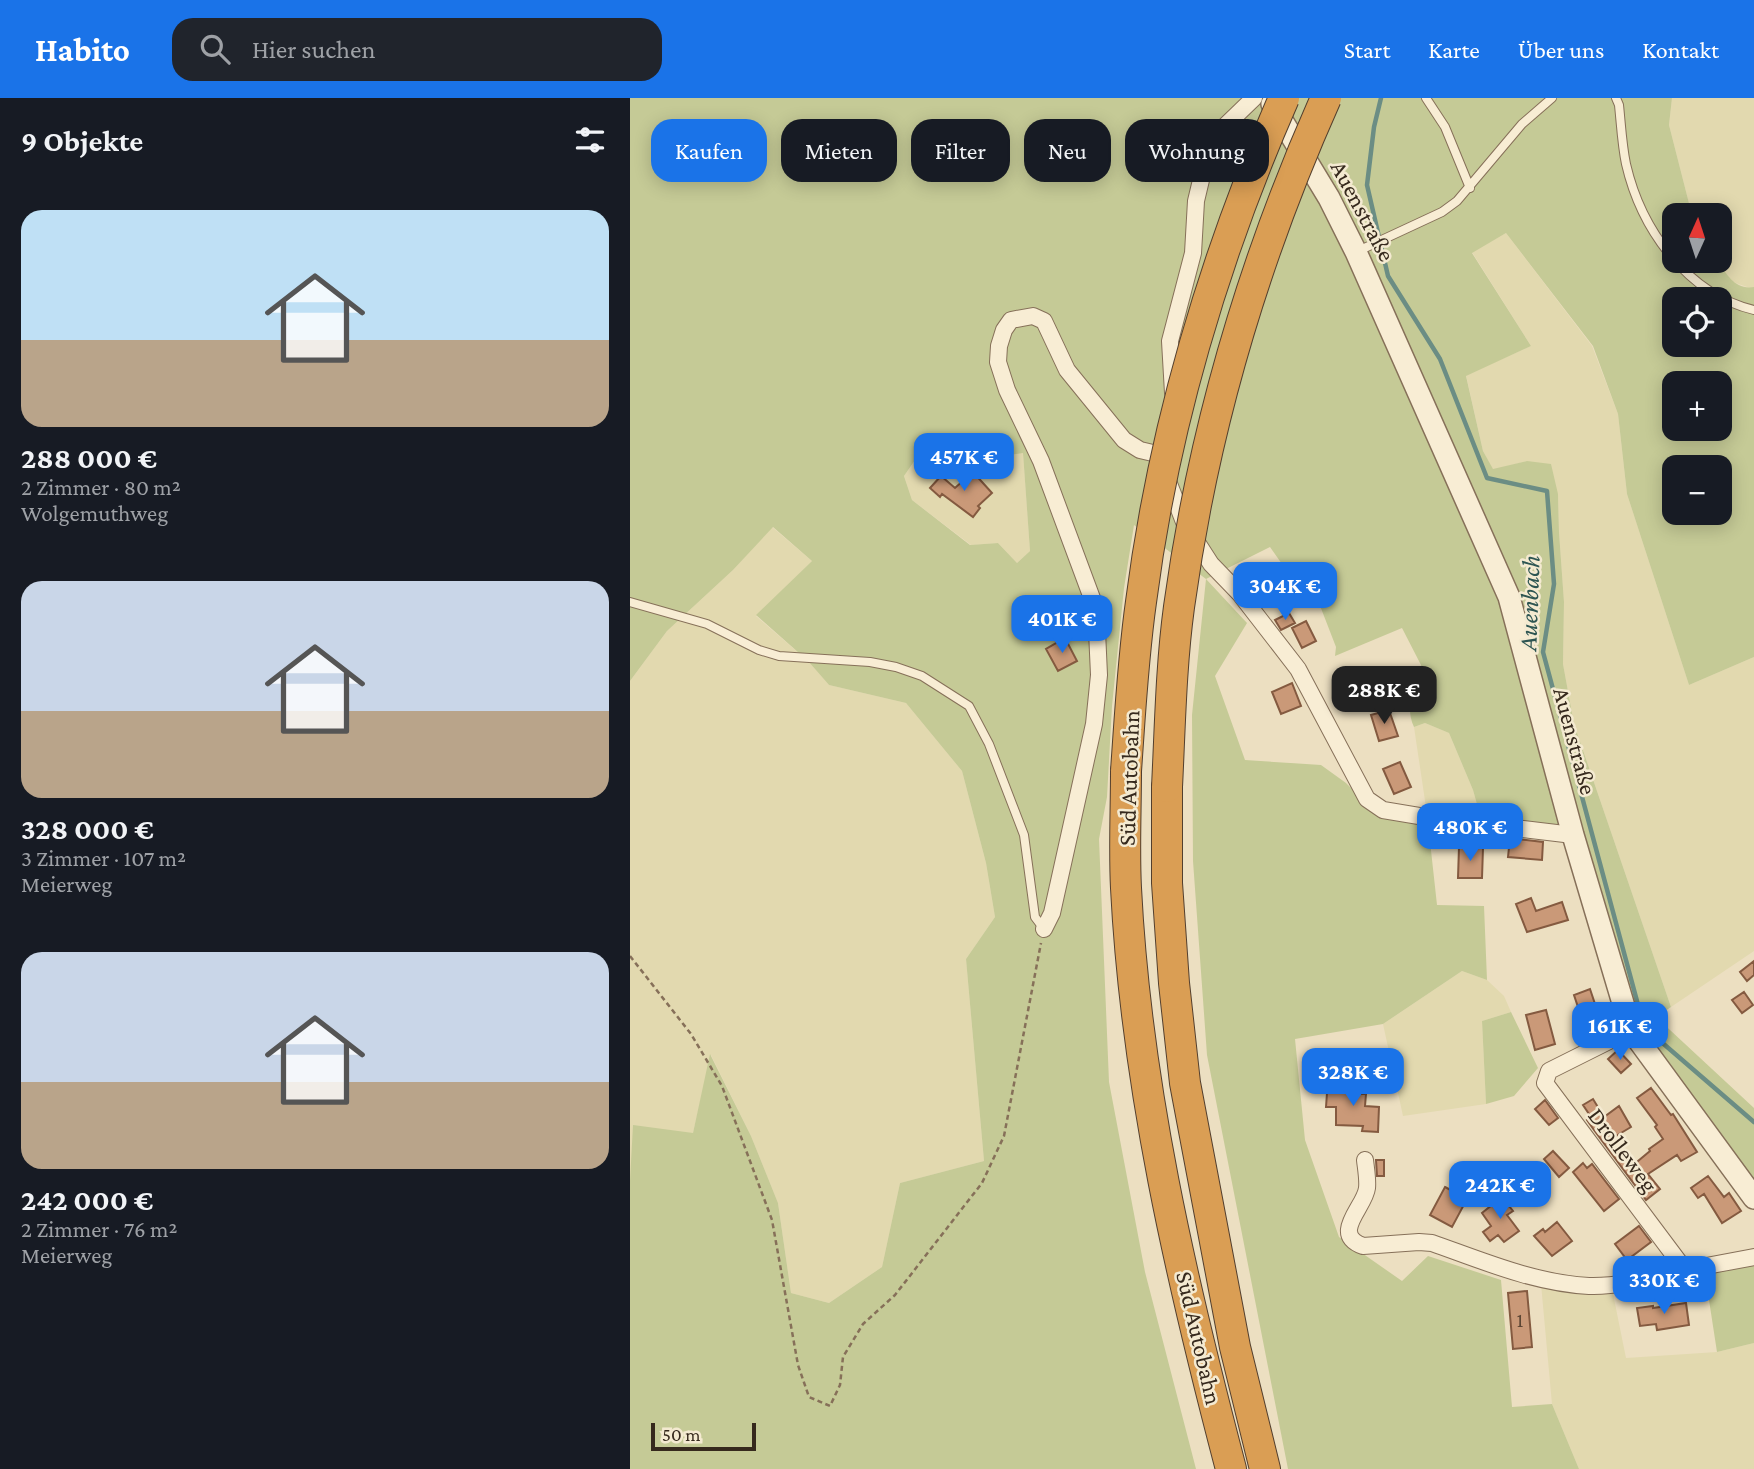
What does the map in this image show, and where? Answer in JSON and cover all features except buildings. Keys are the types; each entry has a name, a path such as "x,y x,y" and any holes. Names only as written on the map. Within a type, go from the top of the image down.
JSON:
{"highway":[{"name":"Süd Autobahn","path":"1231,1469 1201,1355 1169,1208 1143,1060 1132,973 1126,886 1126,771 1133,666 1141,601 1167,453 1230,235 1283,98"},
{"name":"Süd Autobahn","path":"1265,1469 1235,1347 1185,1083 1169,908 1167,787 1172,674 1179,609 1204,466 1223,387 1305,145 1326,98"}],"street":[{"path":"1157,454 1170,438 1174,419 1170,341 1193,254 1196,201 1206,159 1225,126 1254,98"},
{"name":"Auenstraße","path":"1268,98 1329,198 1356,251 1510,597 1573,835 1631,1030 1754,1198"},
{"path":"1044,929 1052,913 1094,724 1099,675 1096,609 1041,461 1007,390 998,362 999,346 1004,330 1011,320 1034,316 1044,321 1067,370 1124,440 1140,450 1157,454"},
{"path":"1157,454 1184,522 1211,564 1240,594 1298,669 1367,799 1383,810 1573,835"},
{"name":"Drolleweg","path":"1631,1030 1549,1071 1545,1083 1685,1270"},
{"path":"1366,1160 1367,1190 1349,1228 1350,1237 1363,1246 1432,1243 1513,1272 1589,1286 1627,1282 1754,1257"}],"lane":[{"path":"1426,98 1445,127 1470,188"},
{"path":"1356,251 1442,212 1470,188 1522,124 1552,98"},
{"path":"1616,98 1626,162 1633,187 1653,231 1674,260 1709,293 1732,305 1754,310"},
{"path":"630,602 708,624 760,650 779,656 870,662 896,667 922,676 969,706 989,744 1024,835 1035,917 1044,929"}],"path":[{"path":"630,957 691,1034 722,1086 772,1220 798,1365 805,1387 809,1397 830,1406 840,1385 843,1357 863,1324 895,1295 982,1182 1004,1136 1044,929"}],"shaded area":[{"path":"1672,98 1754,98 1754,287 1730,281 1725,273 1732,273 1732,203 1689,203 1669,125"},
{"path":"1506,233 1592,346 1618,414 1627,494 1689,685 1754,657 1754,951 1671,1007 1574,724 1563,664 1564,602 1558,494 1527,461 1493,470 1483,451 1466,375 1531,346 1472,252"},
{"path":"931,437 999,456 1023,452 1030,551 1017,563 998,543 971,545 912,500 904,476"},
{"path":"772,527 812,561 756,616 808,661 829,685 906,703 962,771 986,863 995,917 966,959 984,1161 900,1183 882,1267 829,1303 791,1293 778,1203 751,1136 711,1055 693,1133 630,1181 630,681 667,631 733,570"},
{"path":"1425,723 1449,733 1478,808 1427,814 1414,727"},
{"path":"1462,971 1487,980 1504,996 1511,1012 1482,1021 1486,1104 1403,1116 1383,1024"},
{"path":"1540,1273 1610,1279 1626,1358 1717,1352 1754,1343 1754,1469 1579,1469 1552,1404"}],"green space":[{"path":"630,98 1672,98 1669,125 1689,203 1662,203 1662,273 1726,273 1737,284 1754,287 1754,657 1689,685 1627,494 1618,414 1593,346 1506,233 1472,253 1531,346 1466,376 1483,451 1493,469 1527,461 1551,464 1558,494 1564,602 1563,664 1574,724 1671,1007 1656,1017 1754,1108 1754,1181 1639,1028 1578,824 1548,826 1487,819 1478,808 1449,733 1425,723 1414,727 1410,703 1421,665 1402,628 1335,656 1336,647 1312,585 1296,584 1270,547 1206,579 1134,525 1124,588 1112,706 1107,797 1099,839 1109,1082 1145,1272 1196,1469 630,1469 630,1181 633,1125 693,1133 710,1054 751,1136 778,1203 791,1293 829,1303 882,1267 900,1183 984,1161 966,959 995,917 986,863 962,771 906,703 829,685 808,661 756,615 812,561 773,527 733,570 667,631 630,681","holes":["931,437 999,456 1023,453 1030,551 1017,563 998,543 970,545 912,500 904,476"]},
{"path":"1206,579 1247,623 1215,676 1245,760 1321,765 1346,783 1372,809 1427,814 1437,905 1484,906 1487,980 1462,971 1383,1024 1295,1039 1305,1140 1339,1237 1402,1281 1428,1256 1501,1280 1512,1407 1552,1404 1579,1469 1288,1469 1207,1055 1193,861 1192,715"},
{"path":"1511,1012 1538,1068 1514,1096 1486,1104 1482,1021"},
{"path":"1754,1248 1754,1343 1717,1352 1703,1261"}],"waterway":[{"name":"Auenbach","path":"1381,98 1374,127 1367,185 1388,276 1440,359 1487,478 1547,491 1554,584 1543,652 1644,1027 1754,1122"}]}
